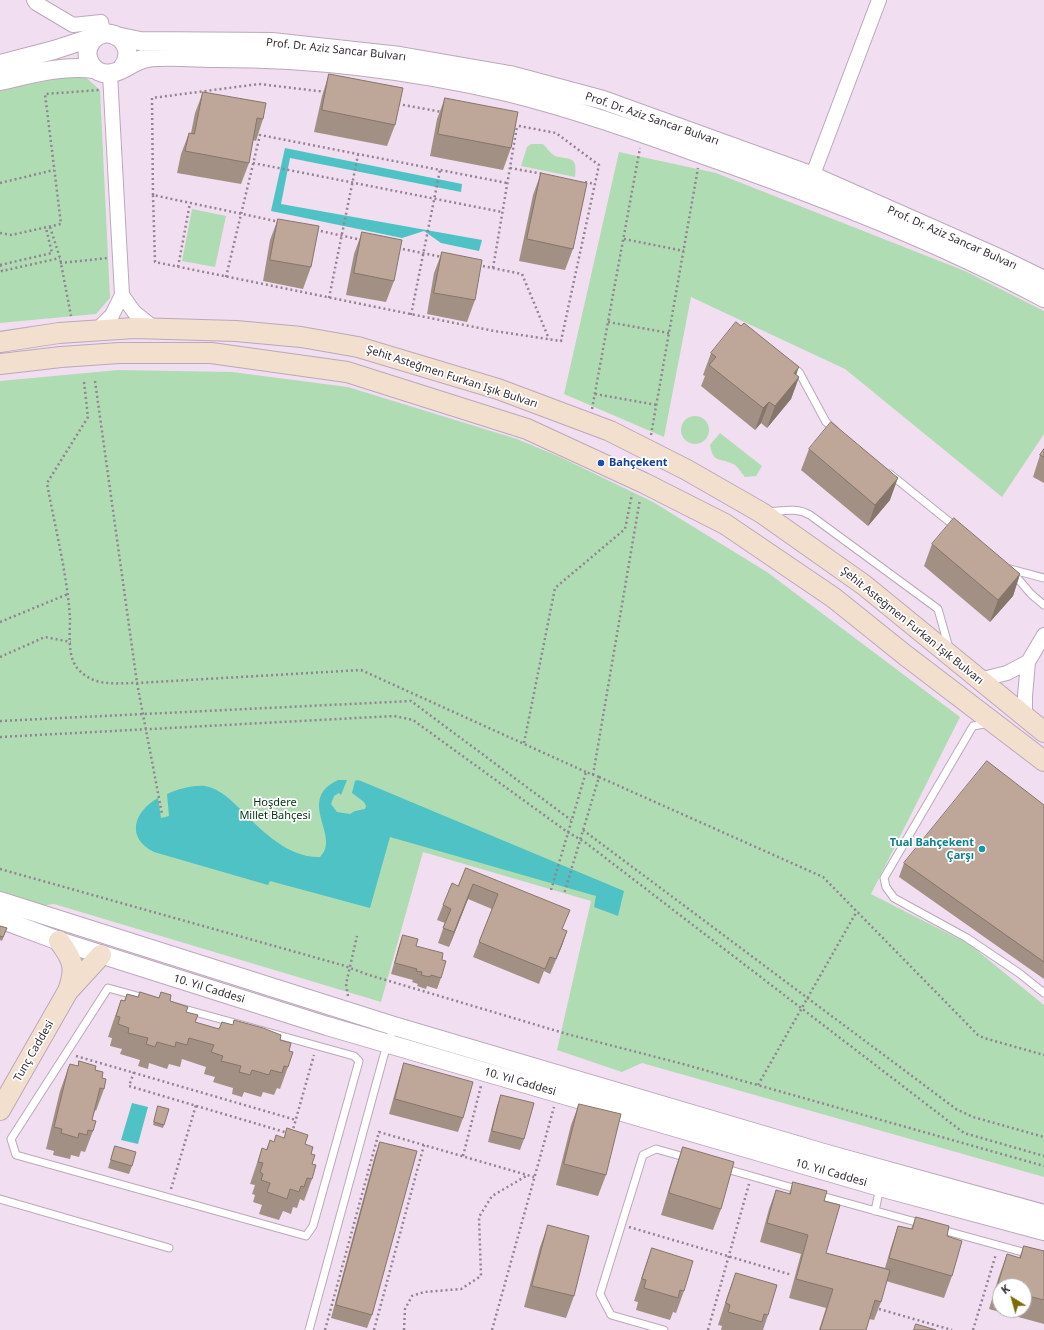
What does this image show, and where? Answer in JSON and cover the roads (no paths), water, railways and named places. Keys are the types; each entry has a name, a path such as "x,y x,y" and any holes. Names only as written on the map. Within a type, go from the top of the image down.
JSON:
{"main road":[{"name":"Şehit Asteğmen Furkan Işık Bulvarı","path":"0,342 96,330 154,328 236,331 301,337 358,347 498,389 610,431 687,470 762,513 864,585 1044,732"},
{"path":"0,364 61,356 119,353 211,353 348,372 527,429 642,490 725,524 834,598 905,655 1044,761"},
{"path":"994,723 1019,711"},
{"name":"Tunç Caddesi","path":"0,1110 68,991 74,973 68,954 59,941"},
{"name":"Tunç Caddesi","path":"68,991 101,955"}],"street":[{"path":"34,0 36,3 73,25 101,22 106,35"},
{"path":"809,184 879,0"},
{"path":"106,35 122,39 128,50 128,57 109,75 88,60 87,54 89,47 106,35"},
{"name":"Prof. Dr. Aziz Sancar Bulvarı","path":"0,64 106,35 140,41 272,42 400,56 510,76 603,100 809,184 1003,260 1044,280"},
{"name":"Prof. Dr. Aziz Sancar Bulvarı","path":"0,81 55,69 78,67 109,75 146,58 266,58 396,70 507,92 600,119 701,154 809,184 994,271 1044,298"},
{"path":"96,330 112,315 122,295 109,75"},
{"path":"122,295 134,312 154,328"},
{"path":"1019,711 1025,696 1028,662 1044,635"},
{"path":"979,680 1007,673 1028,662"},
{"name":"10. Yıl Caddesi","path":"0,901 394,1026 551,1086 880,1187 1044,1231"},
{"name":"10. Yıl Caddesi","path":"0,919 101,955 388,1044 484,1072 551,1086 827,1154 1044,1214"}],"lane":[{"path":"786,363 799,372 826,422 844,437"},
{"path":"882,467 962,533"},
{"path":"762,513 802,510 810,514 938,609 952,658"},
{"path":"1044,578 1007,567 1030,594 1044,605"},
{"path":"994,723 972,726 884,878 886,887 894,898 967,938 1019,973 1044,993"},
{"path":"108,988 354,1056 359,1060 313,1226 306,1236 169,1198 16,1155 11,1139 108,988"},
{"path":"309,1330 394,1026"},
{"path":"664,1330 611,1315 600,1294 643,1155 656,1149 693,1160"},
{"path":"715,1166 1044,1258"},
{"path":"875,1211 880,1187"},
{"path":"0,1199 169,1248"}],"water":[{"path":"285,148 462,184 461,192 290,158 281,204 482,240 479,251 441,243 424,231 402,238 271,211"},
{"path":"338,780 347,780 341,795 339,793 334,796 331,804 337,812 350,814 355,811 365,809 366,806 364,802 352,793 355,781 361,781 624,891 618,916 594,907 596,896 390,837 370,908 270,881 268,885 154,852 139,840 136,832 138,818 143,810 158,798 161,818 169,816 167,794 185,788 205,786 226,796 259,828 277,842 298,853 320,857 325,849 326,839 319,808 320,798 326,788"},
{"path":"132,1103 148,1107 138,1144 121,1140"}],"place":[{"name":"Bahçekent","path":"601,463"},
{"name":"Tual Bahçekent Çarşı","path":"982,849"}],"park label":[{"name":"Hoşdere Millet Bahçesi","path":"275,809"}]}
